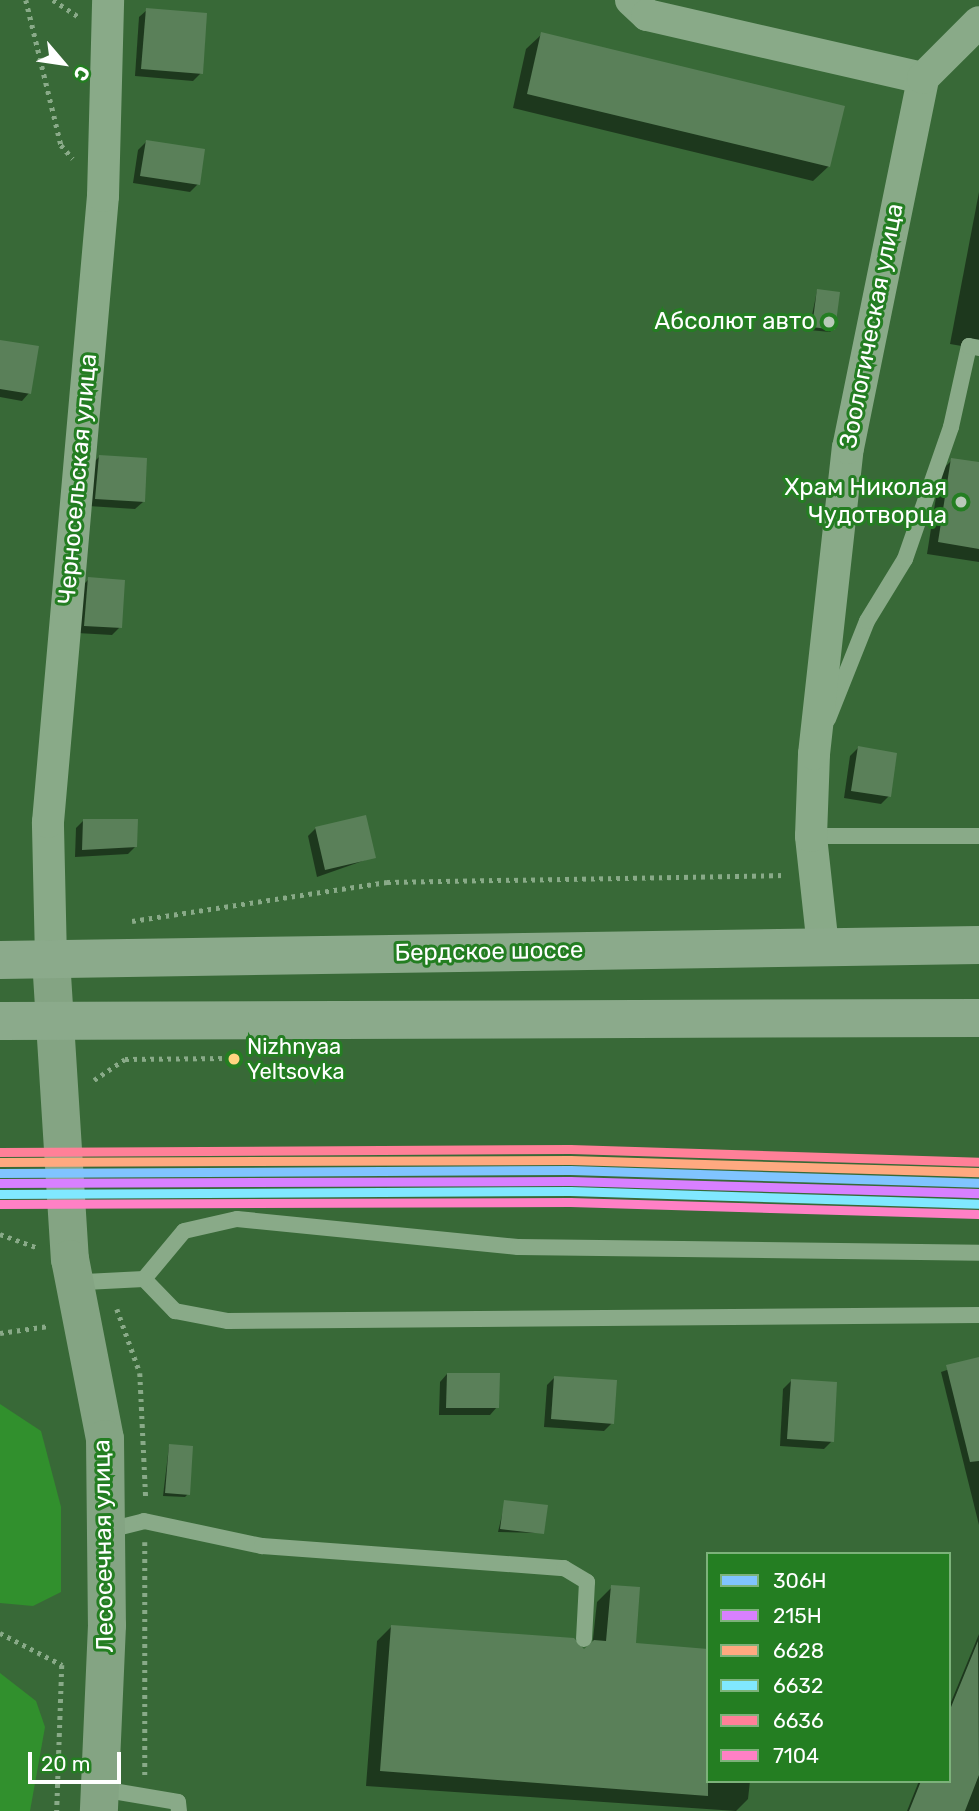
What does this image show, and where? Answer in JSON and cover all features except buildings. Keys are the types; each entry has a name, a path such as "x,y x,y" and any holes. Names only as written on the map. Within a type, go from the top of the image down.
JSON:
{"highway":[{"name":"Бердское шоссе","path":"0,960 979,945"},
{"path":"0,1021 979,1018"}],"street":[{"name":"Черносельская улица","path":"51,959 48,822 103,196 108,0"},
{"path":"631,0 647,15 923,78 979,22"},
{"name":"Зоологическая улица","path":"823,947 811,836 814,754 848,448 923,78"},
{"path":"51,959 54,1021"},
{"name":"Лесосечная улица","path":"54,1021 58,1116 79,1321 127,1526 100,1800"}],"lane":[{"path":"814,754 867,621 905,559 951,427 969,346 979,348"},
{"path":"811,836 979,836"},
{"path":"85,1282 144,1279 184,1231 237,1219 518,1247 979,1253"},
{"path":"144,1279 175,1311 228,1321 979,1315"},
{"path":"127,1526 262,1546 564,1568 587,1581 584,1639"},
{"path":"100,1800 145,1796 178,1802 179,1811"}],"path":[{"path":"26,0 61,145 103,196"},
{"path":"124,922 387,882 815,874"},
{"path":"88,1087 104,1068 125,1059 239,1058"},
{"path":"116,1303 140,1373 149,1475 127,1526 145,1796"},
{"path":"0,1334 79,1321"},
{"path":"0,1633 62,1665 57,1811"}],"green space":[{"path":"0,1404 41,1431 61,1507 61,1592 33,1606 0,1603"},
{"path":"0,1673 36,1701 45,1727 30,1811 0,1811"}],"transit line":[{"name":"6636","path":"0,1152 570,1149 979,1162"},
{"name":"6628","path":"0,1162 570,1160 979,1172"},
{"name":"306Н","path":"0,1173 570,1170 979,1183"},
{"name":"215Н","path":"0,1183 570,1181 979,1193"},
{"name":"6632","path":"0,1194 570,1191 978,1204"},
{"name":"7104","path":"0,1204 570,1202 978,1214"}],"place":[{"name":"Абсолют авто","path":"829,322"},
{"name":"Храм Николая Чудотворца","path":"961,502"},
{"name":"Nizhnyaa Yeltsovka","path":"234,1059"}]}
